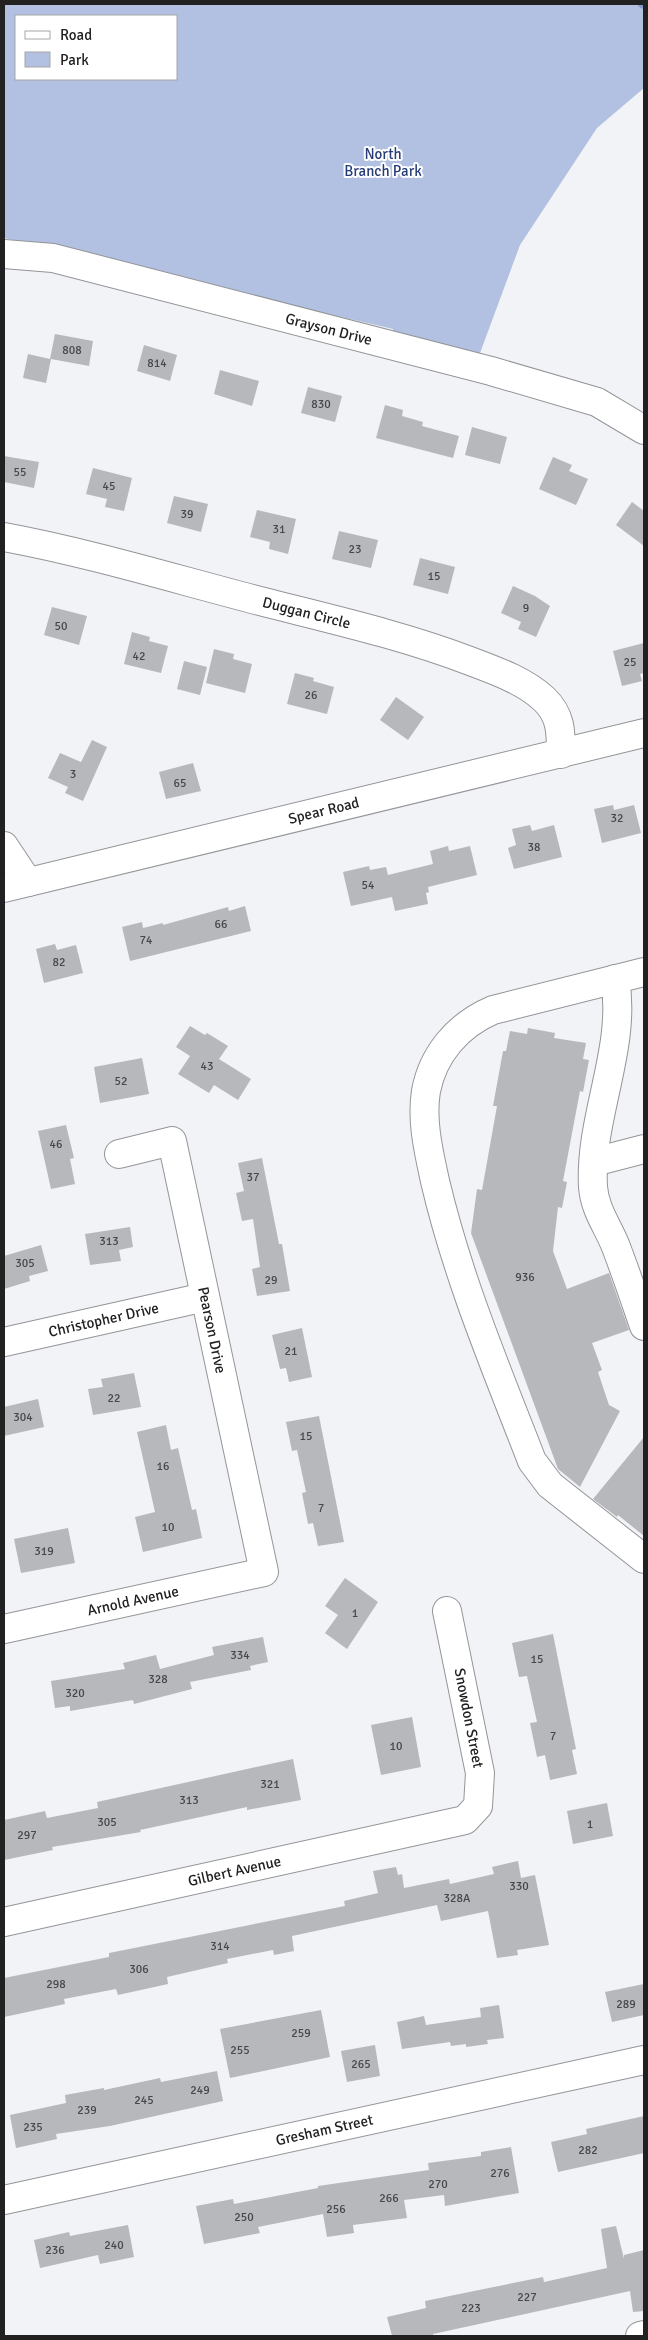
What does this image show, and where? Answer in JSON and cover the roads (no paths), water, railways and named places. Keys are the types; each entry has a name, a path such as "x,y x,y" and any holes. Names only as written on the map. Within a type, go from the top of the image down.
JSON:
{"street":[{"name":"Grayson Drive","path":"4,254 53,258 491,371 597,402 644,430"},
{"name":"Duggan Circle","path":"4,538 148,570 358,626 451,654 498,671 522,683 543,698 554,710 561,729 561,754"},
{"name":"Spear Road","path":"16,885 644,733"},
{"path":"4,846 16,885"},
{"path":"644,972 493,1010 473,1020 456,1034 436,1061 426,1092 424,1118 433,1172 451,1247 532,1461 541,1476 550,1485 644,1559"},
{"path":"614,979 617,1016 594,1162 593,1187 598,1213 615,1245 644,1326"},
{"name":"Pearson Drive","path":"119,1154 172,1141 264,1572"},
{"path":"594,1162 644,1149"},
{"name":"Christopher Drive","path":"4,1342 205,1297"},
{"name":"Arnold Avenue","path":"4,1629 264,1572"},
{"name":"Snowdon Street","path":"447,1611 480,1773 478,1806 465,1820"},
{"name":"Gilbert Avenue","path":"4,1922 465,1820"},
{"name":"Gresham Street","path":"4,2200 644,2060"},
{"path":"640,2336 644,2335"}],"park label":[{"name":"North Branch Park","path":"383,162"}]}
